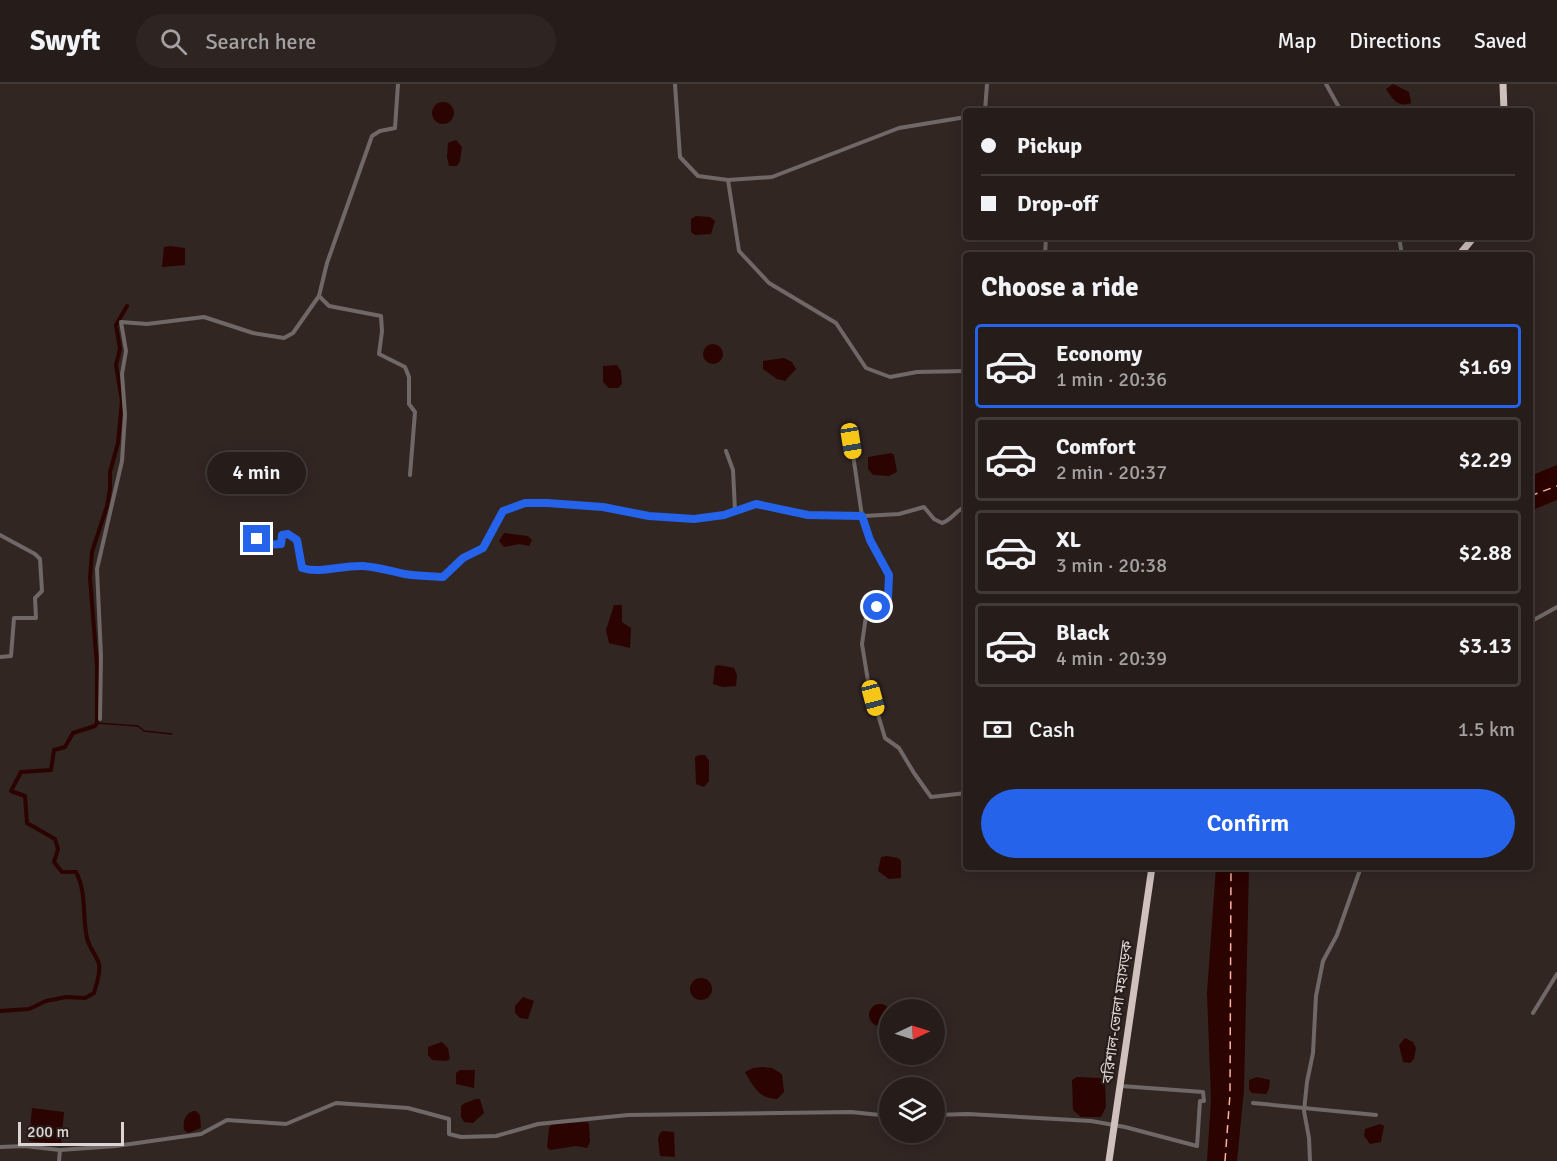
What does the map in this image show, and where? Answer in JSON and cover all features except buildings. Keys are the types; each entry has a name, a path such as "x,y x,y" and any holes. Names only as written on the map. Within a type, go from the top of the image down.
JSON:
{"highway":[{"path":"1503,84 1504,108"},
{"path":"1462,252 1472,240"},
{"name":"বরিশাল-ভোলা মহাসড়ক","path":"1109,1161 1152,870"}],"street":[{"path":"100,719 97,569 122,461 125,415 122,374 126,351 121,322 147,324 204,317 253,333 284,338 293,333 319,296 334,241 372,136 380,131 395,128 398,84"},
{"path":"675,84 680,157 698,176 728,180 772,177 899,128 963,117"},
{"path":"985,108 987,84"},
{"path":"1326,84 1339,108"},
{"path":"728,180 739,251 769,283 836,323 866,369 890,377 917,372 963,371"},
{"path":"319,296 329,306 381,316 382,331 378,354 405,367 409,377 409,404 415,412 410,475"},
{"path":"851,441 862,516 870,540 889,575 888,598 866,616 862,644 868,681 885,738 899,748 931,797 963,793"},
{"path":"726,451 733,470 735,512"},
{"path":"257,539 271,545 281,544 282,535 292,536 297,540 302,568 313,572 331,568 363,566 406,574 443,577 463,558 483,548 503,511 525,503 603,507 649,516 694,519 735,512 756,504 808,515 862,516 899,514 924,507 934,519 942,523 949,521 963,508"},
{"path":"0,535 35,554 40,559 42,574 42,591 35,598 36,618 14,618 11,656 0,657"},
{"path":"1533,620 1557,607"},
{"path":"1310,1161 1309,1138 1304,1118 1306,1082 1314,1053 1316,996 1323,961 1337,935 1360,870"},
{"path":"1533,1013 1557,974"},
{"path":"945,1115 1072,1119 1115,1125 1197,1145 1200,1101 1204,1101 1203,1092 1121,1086"},
{"path":"0,1147 24,1146 60,1150 116,1146 201,1134 227,1120 286,1124 336,1103 408,1108 449,1119 449,1134 461,1137 496,1136 538,1124 628,1114 851,1113 879,1115"},
{"path":"1253,1103 1376,1115"},
{"path":"59,1161 60,1150"}],"shaded area":[{"path":"1393,84 1409,92 1411,103 1403,104 1393,99 1386,89"},
{"path":"443,102 453,109 454,113 447,123 443,124 433,117 432,113 439,103"},
{"path":"456,140 462,147 460,161 457,166 449,166 448,143"},
{"path":"696,216 710,217 715,221 711,234 695,235 691,232 691,219"},
{"path":"164,247 185,248 185,265 162,267"},
{"path":"709,344 717,344 723,350 723,358 717,364 709,364 703,358 703,350"},
{"path":"784,358 792,362 796,369 785,381 777,379 763,369 763,361"},
{"path":"617,365 621,371 622,384 618,388 609,388 603,382 603,366"},
{"path":"891,453 894,455 897,472 889,476 873,475 868,469 868,457"},
{"path":"1557,465 1557,500 1533,510 1533,475"},
{"path":"504,533 528,536 532,540 529,546 519,544 504,547 499,541"},
{"path":"614,605 622,605 622,622 631,628 630,648 609,643 606,630"},
{"path":"715,666 734,668 737,675 736,686 723,687 713,684"},
{"path":"705,755 709,761 709,781 704,787 696,784 695,757"},
{"path":"881,857 898,858 901,861 901,878 889,879 878,871"},
{"path":"1216,870 1249,870 1244,1090 1237,1161 1207,1161 1211,1099 1207,993"},
{"path":"701,978 709,981 712,989 709,997 701,1000 693,997 690,989 693,981"},
{"path":"523,997 534,1001 528,1019 520,1018 515,1013 515,1006"},
{"path":"879,1004 879,1026 872,1023 869,1015 872,1007"},
{"path":"1405,1038 1413,1042 1416,1048 1414,1059 1410,1063 1403,1062 1399,1045"},
{"path":"442,1042 448,1048 450,1059 432,1060 428,1055 428,1047"},
{"path":"763,1067 772,1068 782,1074 784,1092 777,1099 761,1094 745,1072"},
{"path":"460,1070 475,1070 474,1088 456,1084 456,1073"},
{"path":"1077,1077 1100,1078 1105,1083 1106,1107 1101,1117 1081,1117 1073,1110 1072,1080"},
{"path":"1257,1077 1270,1080 1266,1094 1252,1093 1249,1090 1249,1080"},
{"path":"480,1099 484,1113 473,1123 464,1122 461,1117 461,1106"},
{"path":"32,1108 64,1112 61,1144 29,1141"},
{"path":"193,1111 200,1115 201,1128 188,1133 184,1130 184,1121 186,1116"},
{"path":"587,1122 590,1142 587,1148 576,1146 550,1150 547,1147 549,1128 552,1124"},
{"path":"1380,1124 1384,1126 1381,1142 1370,1144 1364,1136 1365,1129"},
{"path":"663,1131 674,1132 675,1157 660,1156 658,1139"}],"waterway":[{"path":"0,1011 29,1009 46,1001 66,997 85,998 94,993 99,975 99,964 87,938 82,888 76,872 62,872 54,862 58,849 55,839 27,823 25,796 11,791 21,772 51,770 54,750 65,747 73,733 95,726 97,723 97,666 90,578 92,552 107,506 110,472 118,443 122,401 116,365 120,349 116,325 127,306"},
{"path":"97,723 138,726 144,731 172,734"}],"ferry route":[{"path":"1533,495 1557,486"},
{"path":"1225,1161 1230,1094 1231,870"}],"route":[{"path":"257,539 271,545 281,544 282,535 292,536 297,540 299,562 302,568 313,572 331,568 363,566 406,574 443,577 463,558 483,548 503,511 525,503 603,507 649,516 694,519 724,515 756,504 808,515 862,516 870,540 889,575 888,598 877,607"}]}
